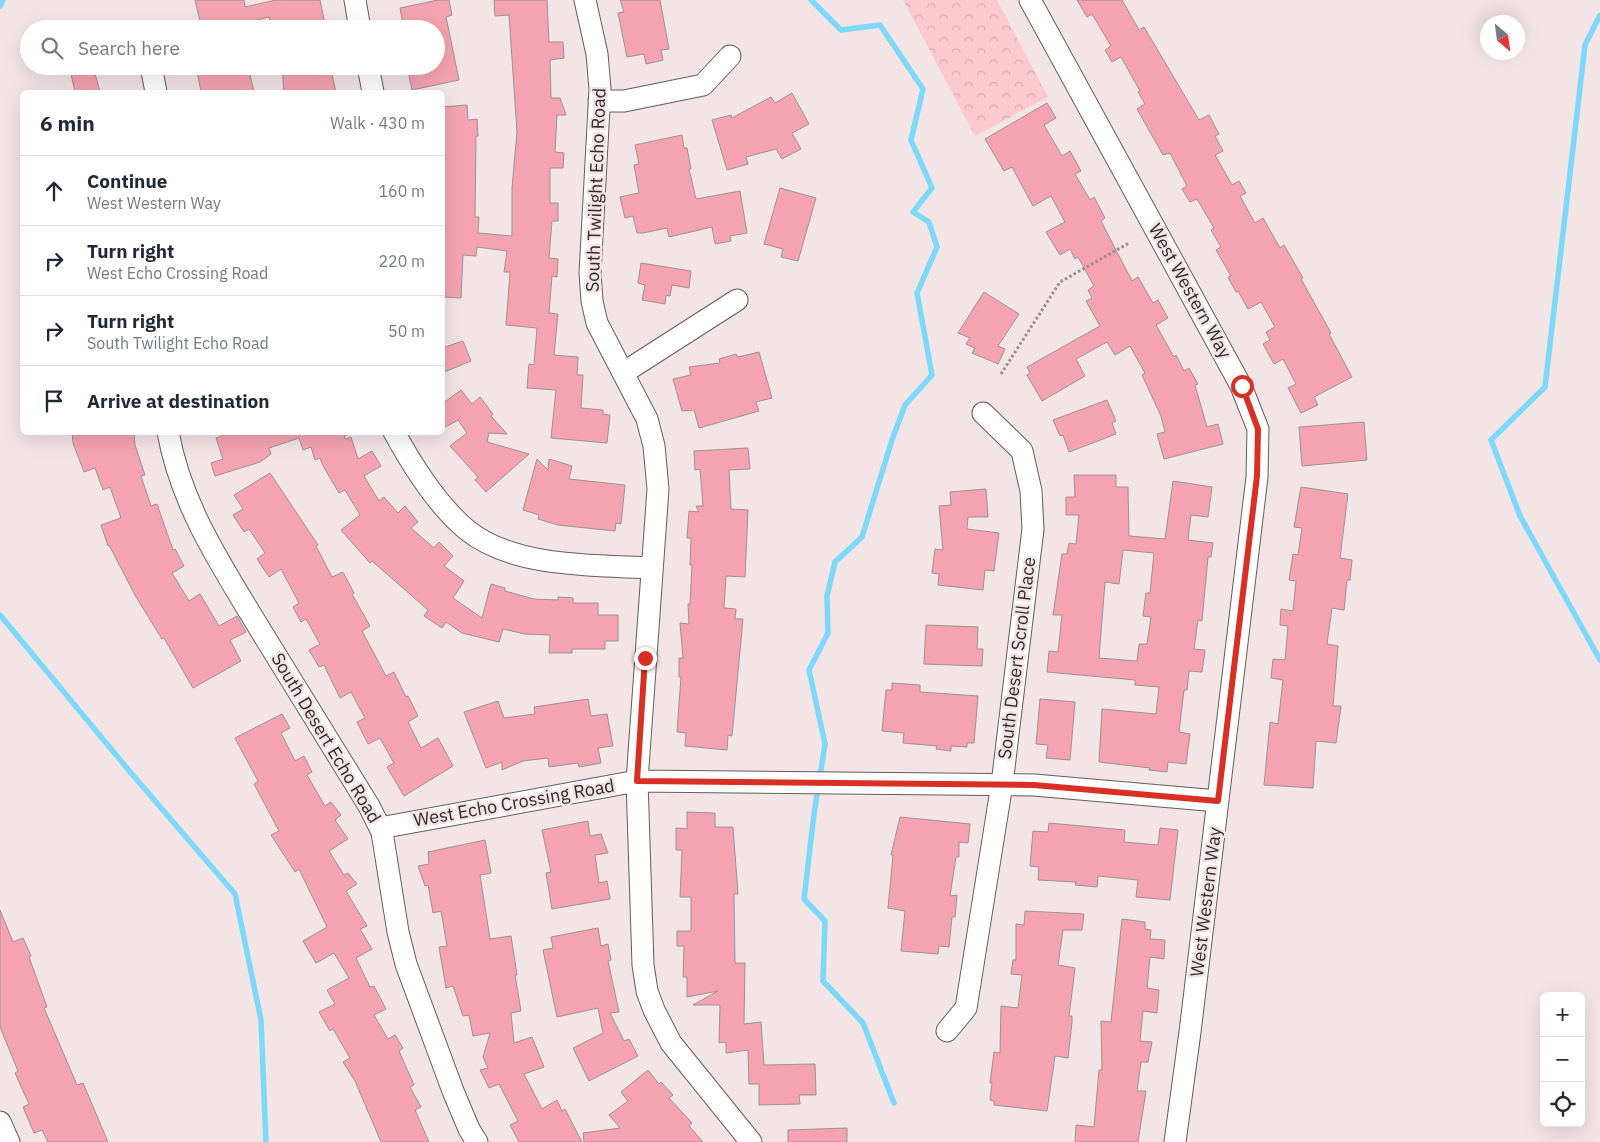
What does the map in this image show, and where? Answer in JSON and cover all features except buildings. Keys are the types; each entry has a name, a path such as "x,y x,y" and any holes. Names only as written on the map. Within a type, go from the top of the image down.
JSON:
{"street":[{"path":"355,0 358,20"},
{"name":"South Twilight Echo Road","path":"586,0 597,54 599,101 590,273 592,301 597,323 647,419 654,446 658,489 637,781 644,965 647,991 654,1010 672,1043 751,1142"},
{"name":"West Western Way","path":"1030,0 1242,386 1258,429 1257,476 1175,1142"},
{"path":"599,101 624,100 703,85 730,56"},
{"path":"153,75 156,90"},
{"path":"370,75 373,90"},
{"path":"623,373 737,300"},
{"name":"South Desert Scroll Place","path":"948,1030 966,1008 1002,784 1033,529 1032,491 1022,451 983,413"},
{"name":"South Desert Echo Road","path":"169,435 174,460 196,520 246,606 370,806 380,828 386,853 398,932 406,964 453,1091 469,1129 477,1142"},
{"path":"396,435 409,458 449,512 468,531 494,545 532,558 571,564 652,568"},
{"name":"West Echo Crossing Road","path":"380,828 637,781 1034,785 1218,801"},
{"path":"0,1122 8,1142"}],"path":[{"path":"1001,374 1060,282 1130,243"}],"green space":[{"path":"903,0 997,0 1048,97 975,136"}],"waterway":[{"path":"0,6 3,0"},
{"path":"811,0 841,30 880,25 923,89 911,140 932,188 913,212 929,222 937,247 917,293 932,375 905,405 892,440 862,537 835,562 827,596 828,633 809,670 825,744 814,814 804,899 825,921 823,981 863,1023 894,1103"},
{"path":"1600,15 1585,45 1545,387 1491,440 1520,516 1600,660"},
{"path":"0,615 131,773 235,894 261,1020 266,1142"}],"route":[{"path":"645,658 637,781 1034,785 1218,801 1257,476 1258,429 1242,386"}]}
